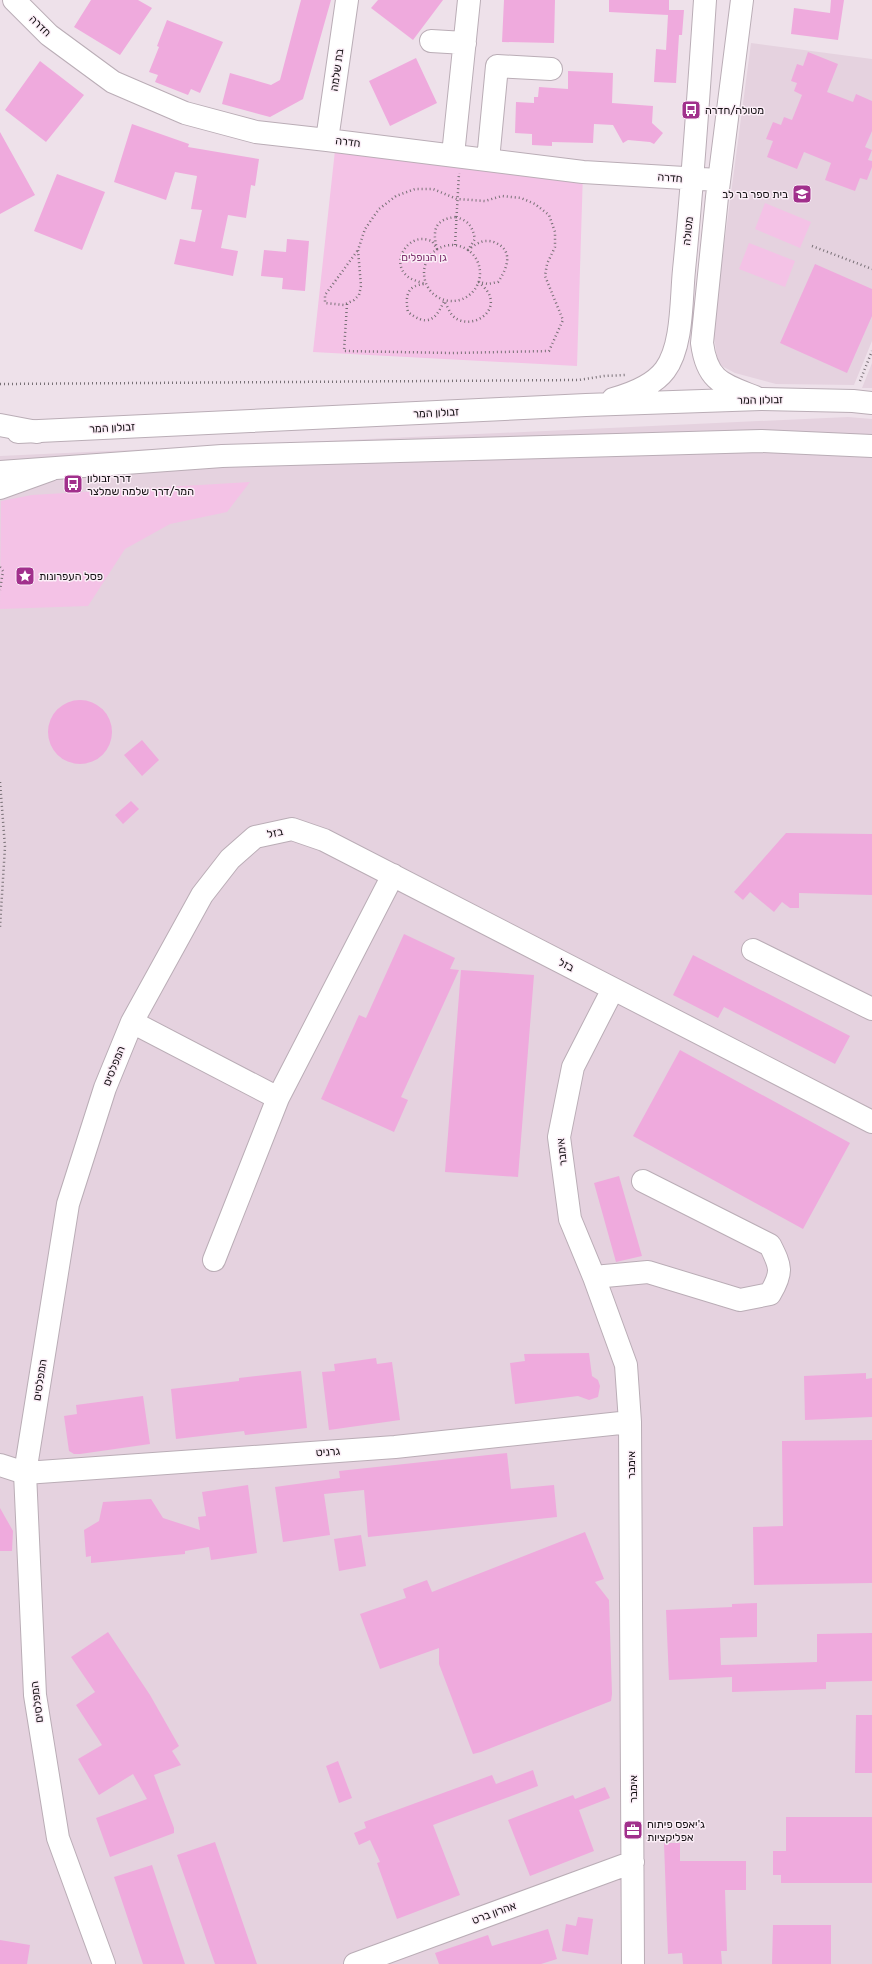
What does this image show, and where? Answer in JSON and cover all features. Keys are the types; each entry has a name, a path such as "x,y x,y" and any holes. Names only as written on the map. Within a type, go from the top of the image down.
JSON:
{"street":[{"name":"חדרה","path":"14,0 49,36 113,82 185,113 249,131 583,172 718,180"},
{"name":"בת שלמה","path":"327,140 347,0"},
{"path":"457,156 469,0"},
{"name":"מטולה","path":"586,406 630,394 653,382 665,371 677,344 692,179 705,0"},
{"path":"742,0 718,180 702,343 704,358 708,370 719,381 761,399"},
{"path":"431,41 465,43"},
{"path":"488,160 497,66 551,69"},
{"name":"זבולון המר","path":"0,433 761,399 853,401 872,403"},
{"path":"0,425 37,432"},
{"path":"0,472 50,470 230,456 762,441 872,446"},
{"path":"0,488 50,470"},
{"name":"בזל","path":"255,837 292,829 324,840 872,1122"},
{"name":"המפלסים","path":"104,1964 58,1838 35,1695 25,1473 68,1204 105,1088 132,1022 202,895 230,859 255,837"},
{"path":"214,1260 278,1098 393,875"},
{"path":"753,950 872,1009"},
{"name":"אימבר","path":"613,989 573,1067 559,1137 570,1219 594,1276 626,1365 630,1422 633,1964"},
{"path":"132,1022 278,1098"},
{"path":"594,1276 648,1272 740,1300 770,1294 778,1279 780,1265 770,1246 643,1181"},
{"name":"גרניט","path":"25,1473 395,1447 630,1422"},
{"path":"0,1465 25,1473"},
{"path":"0,1478 25,1473"},
{"name":"אהרון ברט","path":"355,1964 633,1862"}],"path":[{"path":"455,245 457,156"},
{"path":"347,304 344,351 452,353 549,351 563,320 545,276 547,264 555,247 555,232 549,214 535,204 521,198 502,196 485,201 457,199 433,189 415,189 396,196 379,209 365,229 358,250 325,295 325,303 334,305 347,304 359,295 361,286 358,250"},
{"path":"437,249 434,235 439,222 456,216 467,220 473,228 475,239 468,250"},
{"path":"425,284 412,280 404,274 400,264 403,250 412,242 422,239 432,241 437,249"},
{"path":"468,250 482,241 494,241 502,245 507,252 508,262 505,272 498,282 488,284 479,282"},
{"path":"445,245 455,245 468,250 478,262 480,272 479,282 474,291 464,299 454,302 444,301 435,297 425,284 423,274 424,264 429,255 437,249 445,245"},
{"path":"812,246 872,269"},
{"path":"444,301 453,316 464,321 476,321 486,315 490,304 489,294 479,282"},
{"path":"425,284 416,285 410,289 406,302 408,312 418,320 430,320 439,313 444,301"},
{"path":"860,381 872,351"},
{"path":"0,384 579,380 604,376 627,375"},
{"path":"0,567 3,571 0,590"},
{"path":"0,782 5,848 0,927"}],"shaded area":[{"name":"בית ספר בר לב","path":"751,43 872,59 872,341 854,385 776,384 735,373 718,364 713,329"},
{"path":"872,363 872,388 862,388"},
{"path":"848,417 872,419 872,1964 0,1964 0,456"}],"green space":[{"name":"גן הנופלים","path":"336,141 583,172 577,366 313,352"},
{"path":"765,203 811,222 800,248 755,229"},
{"path":"749,243 795,261 785,287 739,269"},
{"path":"250,482 227,512 170,524 125,549 88,606 0,609 1,501 32,495"}],"building":[{"path":"91,0 138,0 152,8 120,55 74,27"},
{"path":"301,0 331,0 303,99 270,117 222,104 230,73 271,85 280,80"},
{"path":"378,0 443,0 413,40 371,8"},
{"path":"504,0 555,0 554,43 502,42"},
{"path":"609,0 669,0 669,10 684,10 682,35 679,35 676,83 654,82 656,49 666,50 668,15 609,12"},
{"path":"831,0 844,0 838,40 791,34 794,8 830,13"},
{"path":"167,20 223,42 200,93 191,89 188,95 155,82 158,75 149,72 159,47 157,46"},
{"path":"808,52 838,64 827,92 853,102 856,94 872,101 872,131 865,147 872,150 868,160 872,161 872,167 867,180 860,178 855,191 825,180 831,163 804,152 797,169 767,157 773,141 766,139 773,122 781,125 784,117 792,120 802,95 794,91 797,83 791,81 797,64 803,66"},
{"path":"416,58 437,103 390,126 369,81"},
{"path":"40,61 84,95 46,142 5,110"},
{"path":"568,71 613,73 612,103 653,106 652,123 663,133 654,144 650,142 628,140 623,143 613,125 594,124 593,143 552,142 552,146 532,145 532,134 515,133 516,102 534,103 534,97 538,97 539,87 568,89"},
{"path":"132,124 189,144 188,147 259,159 255,186 251,185 246,218 228,215 221,248 238,251 233,276 174,264 180,239 195,242 202,210 191,209 197,176 175,172 166,200 114,182"},
{"path":"0,132 35,195 0,214"},
{"path":"57,174 105,192 82,250 34,231"},
{"path":"287,239 309,241 305,291 282,289 283,278 261,276 264,250 286,252"},
{"path":"815,264 872,289 872,316 847,373 780,343"},
{"path":"80,700 92,702 103,709 110,720 112,732 110,744 103,755 92,762 80,764 68,762 57,755 50,744 48,732 50,720 57,709 68,702"},
{"path":"142,740 159,760 142,776 124,755"},
{"path":"131,801 139,809 123,824 115,815"},
{"path":"786,833 872,834 872,895 799,893 799,908 790,908 782,902 774,912 750,892 743,900 734,892"},
{"path":"404,934 455,958 450,969 459,970 401,1097 408,1100 394,1132 321,1099 359,1015 366,1018"},
{"path":"693,955 850,1036 835,1064 724,1007 718,1018 673,995"},
{"path":"461,970 534,975 518,1177 445,1172"},
{"path":"680,1050 850,1143 803,1229 633,1136"},
{"path":"619,1176 642,1256 616,1262 594,1183"},
{"path":"589,1353 592,1376 598,1380 600,1386 598,1397 589,1400 578,1396 515,1404 510,1363 525,1361 524,1354"},
{"path":"376,1358 377,1364 392,1362 400,1420 329,1430 322,1372 335,1371 334,1364"},
{"path":"301,1371 307,1428 245,1435 244,1431 176,1439 171,1389 239,1381 239,1378"},
{"path":"866,1373 866,1379 872,1378 872,1417 805,1420 804,1376"},
{"path":"143,1396 150,1444 80,1454 74,1454 69,1451 64,1416 77,1414 76,1405"},
{"path":"872,1440 872,1583 754,1585 753,1527 783,1526 782,1441"},
{"path":"507,1453 511,1489 554,1485 557,1517 368,1537 364,1490 324,1494 330,1535 283,1542 275,1487 340,1478 339,1471"},
{"path":"248,1485 257,1553 211,1560 209,1547 185,1551 185,1554 91,1563 91,1556 86,1557 84,1530 99,1521 103,1502 151,1499 163,1518 200,1530 198,1517 206,1516 202,1492"},
{"path":"0,1508 13,1531 12,1551 0,1551"},
{"path":"585,1532 604,1579 595,1582 609,1600 611,1701 473,1754 439,1664 439,1648 380,1669 360,1614 406,1598 403,1589 427,1580 432,1592"},
{"path":"361,1535 366,1566 339,1571 334,1539"},
{"path":"757,1603 757,1637 720,1638 721,1665 817,1662 817,1634 872,1633 872,1681 826,1682 826,1689 732,1692 732,1677 669,1680 666,1610 732,1607 732,1604"},
{"path":"108,1632 150,1695 179,1746 172,1751 181,1765 154,1775 174,1828 174,1833 110,1857 96,1818 147,1799 133,1774 99,1795 78,1759 102,1745 76,1705 95,1692 71,1657"},
{"path":"856,1715 872,1715 872,1773 855,1773"},
{"path":"338,1761 352,1798 339,1803 326,1766"},
{"path":"533,1770 538,1786 433,1825 460,1895 397,1919 377,1863 380,1862 370,1840 359,1845 354,1833 366,1828 364,1822 492,1775 496,1784"},
{"path":"605,1787 610,1798 579,1810 594,1851 530,1876 508,1820 573,1795 575,1799"},
{"path":"786,1817 872,1817 872,1883 781,1883 781,1875 773,1875 773,1851 786,1851"},
{"path":"215,1842 257,1964 215,1964 177,1855"},
{"path":"664,1843 680,1843 680,1861 746,1861 746,1890 725,1890 727,1951 721,1951 722,1964 683,1964 682,1953 668,1954"},
{"path":"152,1865 185,1964 143,1964 114,1877"},
{"path":"578,1917 593,1919 588,1955 562,1951 566,1924 576,1926"},
{"path":"773,1925 831,1925 831,1964 772,1964"},
{"path":"548,1929 557,1959 541,1964 439,1964 435,1953 488,1935 492,1946"},
{"path":"0,1940 30,1945 27,1964 0,1964"}],"place":[{"name":"מטולה/חדרה","path":"691,110"},
{"name":"בית ספר בר לב","path":"802,194"},
{"name":"דרך זבולון המר/דרך שלמה שמלצר","path":"73,484"},
{"name":"פסל העפרונות","path":"25,576"},
{"name":"ג'יאפס פיתוח אפליקציות","path":"633,1830"}]}
